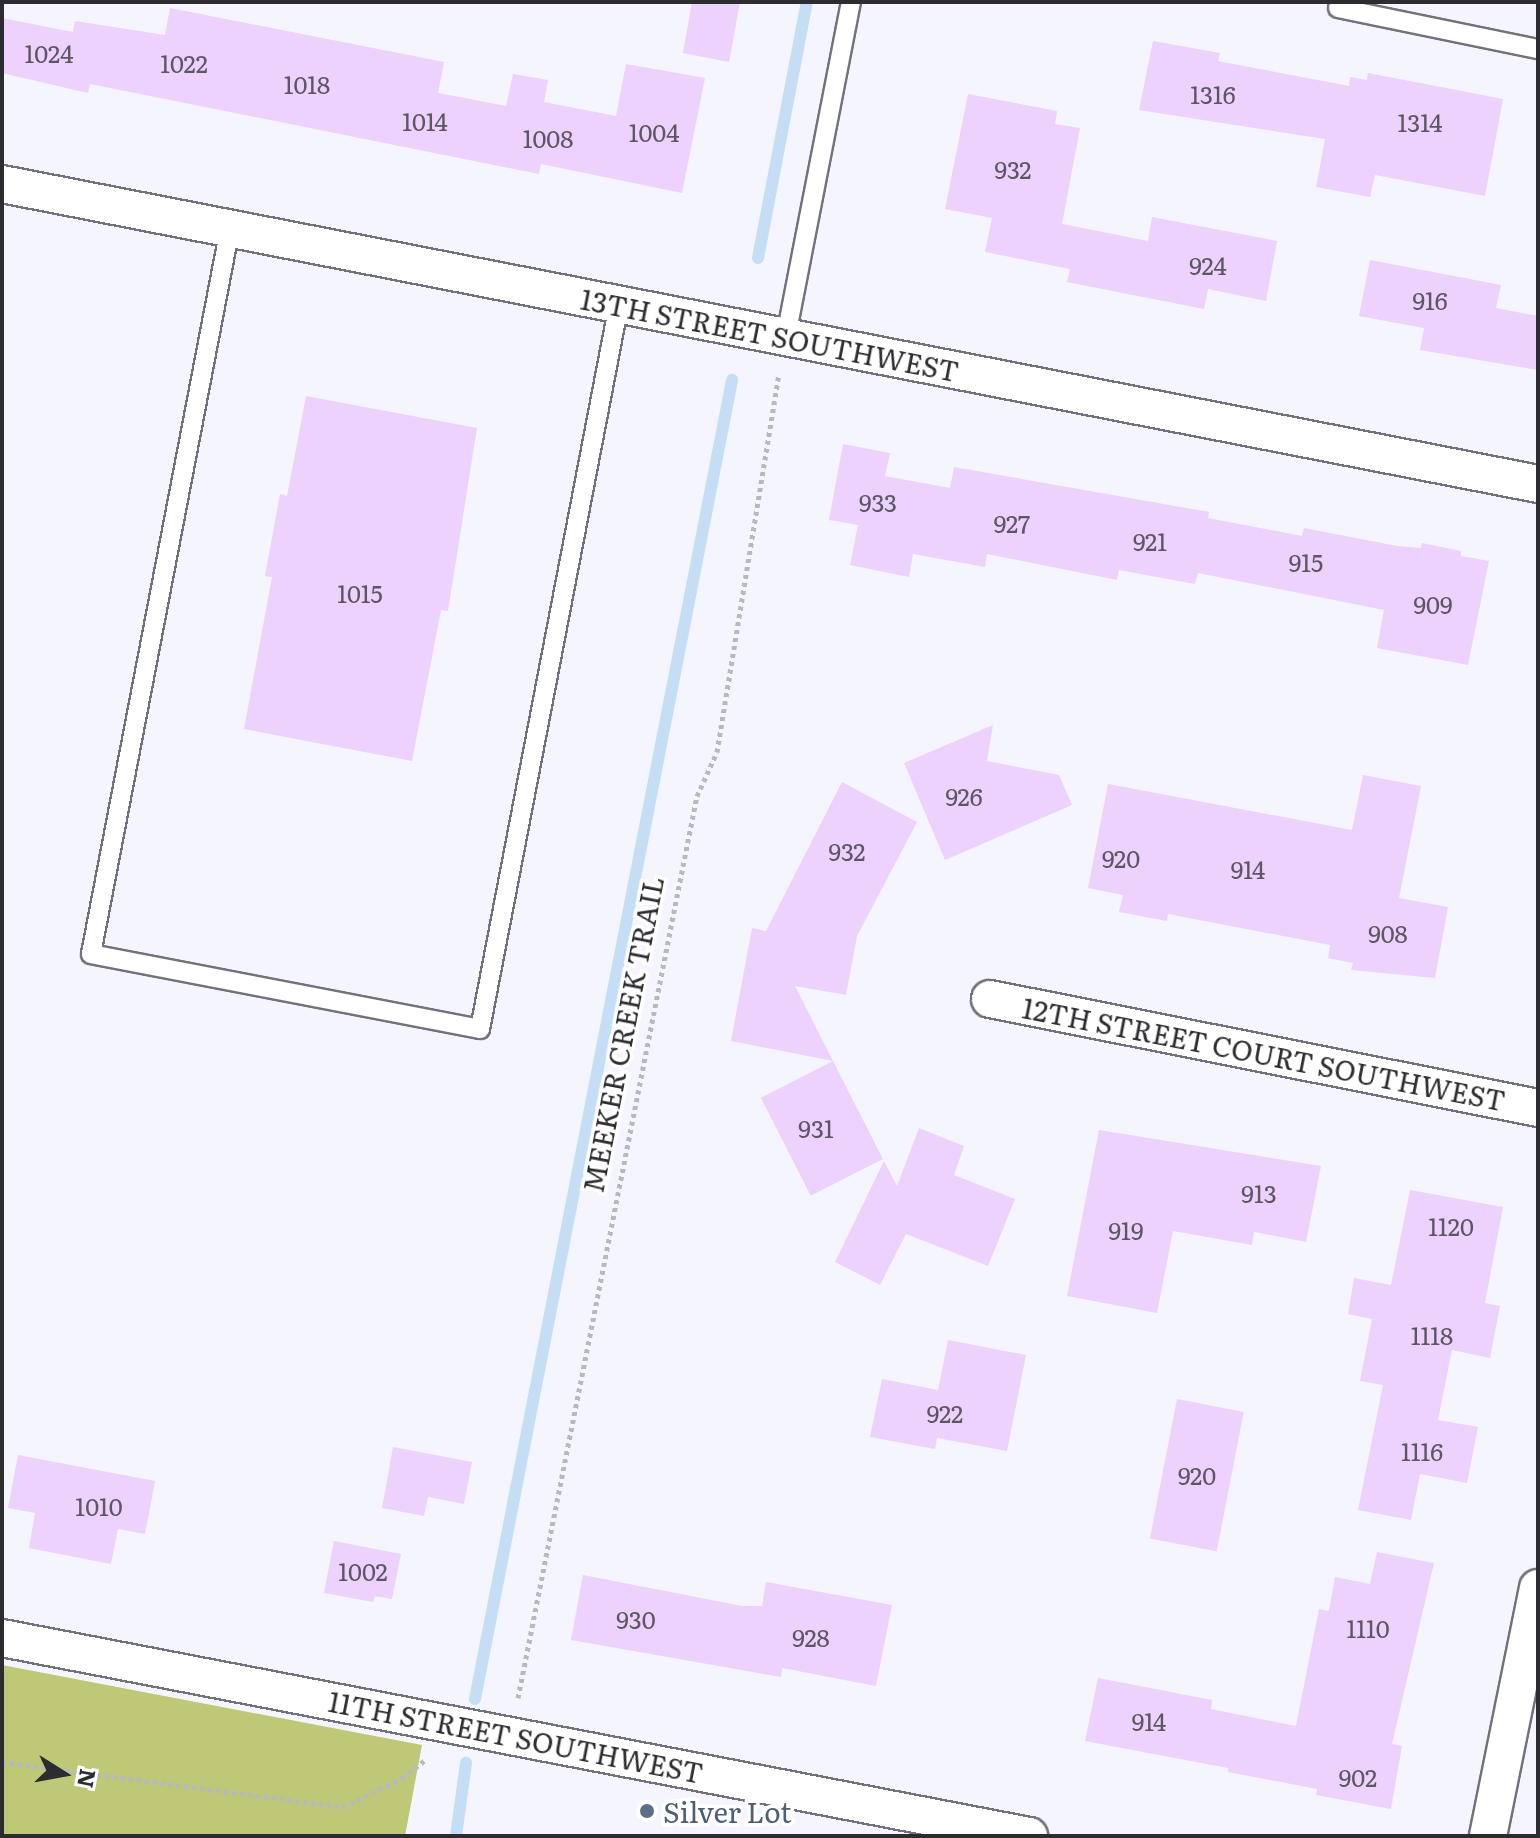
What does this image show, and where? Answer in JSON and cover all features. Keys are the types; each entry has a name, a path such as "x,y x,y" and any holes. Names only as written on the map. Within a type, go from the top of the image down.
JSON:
{"street":[{"name":"13TH STREET SOUTHWEST","path":"2,184 619,304 783,351 1538,484"},
{"name":"12TH STREET COURT SOUTHWEST","path":"990,999 1538,1108"},
{"path":"1488,1836 1538,1588"},
{"name":"11TH STREET SOUTHWEST","path":"2,1638 1029,1836"}],"lane":[{"path":"783,351 851,2"},
{"path":"1338,8 1538,49"},
{"path":"230,228 91,954 480,1029 619,304"}],"path":[{"name":"MEEKER CREEK TRAIL","path":"515,1715 697,796 717,752 783,351"},
{"path":"2,1762 343,1807 402,1778 430,1756"}],"green space":[{"path":"2,1665 422,1745 405,1836 2,1836"}],"building":[{"path":"692,2 740,2 729,62 683,53"},
{"path":"170,8 444,62 438,93 506,106 513,74 548,80 544,102 616,116 626,64 705,78 682,193 541,164 539,174 90,84 88,93 2,73 2,18 73,32 75,21 165,35"},
{"path":"1153,41 1220,53 1218,61 1349,86 1350,77 1367,80 1368,73 1503,99 1485,196 1375,175 1370,197 1316,187 1325,139 1139,110"},
{"path":"968,94 1057,111 1055,124 1080,128 1062,224 1148,241 1152,217 1277,241 1266,301 1208,289 1204,309 1067,282 1070,269 985,252 992,218 945,209"},
{"path":"1370,260 1501,285 1496,308 1538,316 1538,370 1420,350 1424,328 1359,316"},
{"path":"306,396 477,428 448,611 441,610 412,761 244,729 272,577 265,576 280,494 287,496"},
{"path":"843,444 890,453 885,476 950,488 954,467 1209,512 1208,518 1302,536 1304,528 1397,546 1421,548 1422,543 1461,551 1461,556 1489,561 1468,665 1377,648 1384,610 1198,573 1195,584 1119,570 1117,580 987,554 985,567 913,554 909,577 850,565 858,525 829,520"},
{"path":"993,725 987,761 1059,775 1072,805 945,860 904,763"},
{"path":"1363,775 1421,786 1399,898 1448,907 1435,978 1351,970 1353,963 1328,958 1330,945 1168,914 1167,921 1119,912 1123,895 1088,888 1108,784 1352,830"},
{"path":"842,782 917,822 857,936 846,995 795,986 833,1061 731,1041 752,928 766,931"},
{"path":"833,1061 883,1159 811,1196 761,1098"},
{"path":"919,1128 964,1146 954,1175 1015,1199 988,1266 906,1234 880,1285 835,1262 884,1161 897,1186"},
{"path":"1099,1130 1321,1166 1306,1242 1254,1232 1252,1245 1173,1231 1157,1313 1067,1296"},
{"path":"1410,1190 1503,1207 1485,1303 1500,1306 1490,1358 1452,1350 1438,1420 1478,1427 1467,1483 1420,1474 1411,1520 1358,1510 1383,1385 1360,1381 1372,1319 1348,1314 1354,1278 1391,1285"},
{"path":"948,1340 1026,1355 1007,1451 937,1438 935,1449 870,1437 882,1379 938,1390"},
{"path":"1177,1399 1244,1412 1217,1551 1150,1538"},
{"path":"393,1447 472,1462 464,1504 428,1497 424,1516 382,1508"},
{"path":"18,1455 155,1481 145,1534 118,1529 111,1564 29,1548 35,1513 8,1508"},
{"path":"334,1541 401,1554 392,1599 375,1596 373,1602 324,1593"},
{"path":"1377,1552 1434,1563 1392,1744 1402,1746 1391,1809 1316,1795 1317,1789 1228,1772 1228,1768 1085,1741 1098,1678 1212,1700 1211,1709 1296,1726 1319,1609 1329,1611 1335,1577 1370,1584"},
{"path":"583,1575 742,1606 762,1606 766,1582 892,1605 876,1686 782,1668 781,1677 571,1640"}],"waterway":[{"path":"758,258 807,2"},
{"path":"475,1699 732,380"},
{"path":"456,1836 466,1763"}],"place":[{"name":"Silver Lot","path":"647,1811"}]}
